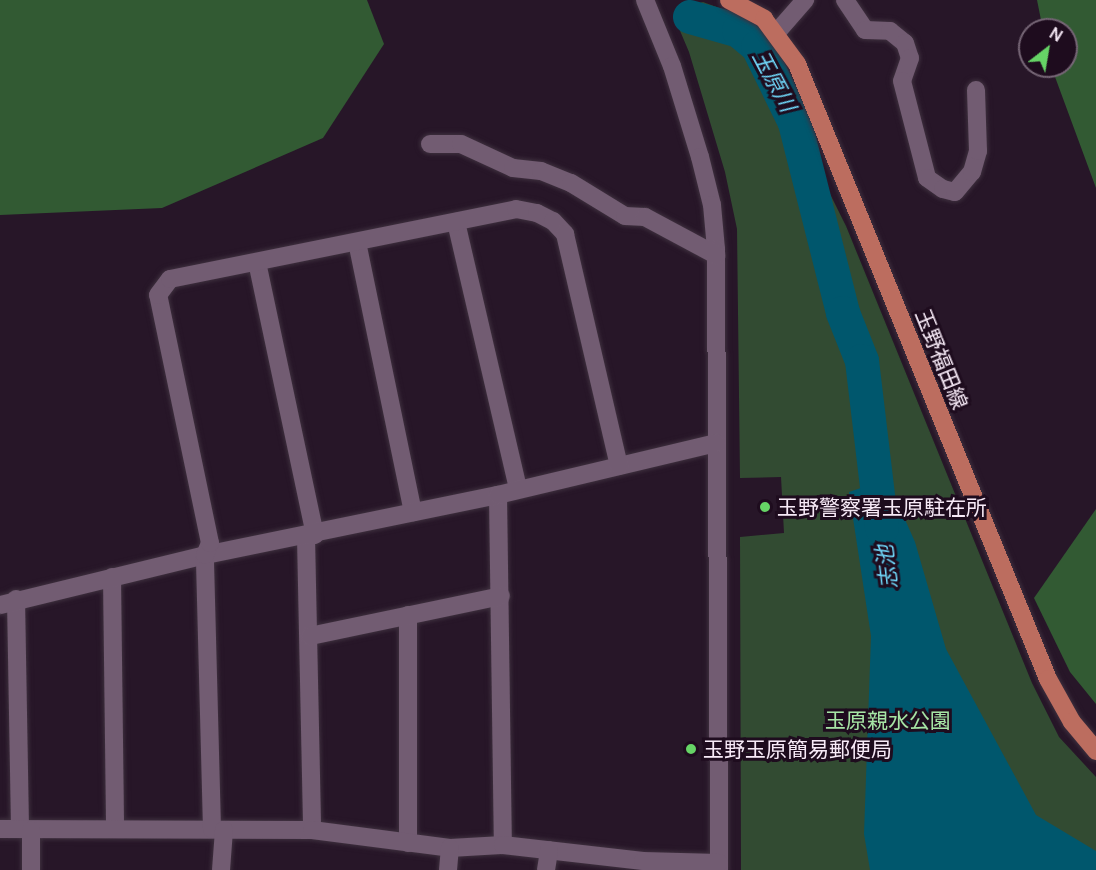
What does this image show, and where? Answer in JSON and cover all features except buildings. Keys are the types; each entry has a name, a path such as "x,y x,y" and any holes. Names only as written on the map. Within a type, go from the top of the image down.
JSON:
{"main road":[{"name":"玉野福田線","path":"729,0 764,19 777,32 797,64 1048,679 1072,722 1096,751"}],"street":[{"path":"0,829 312,830 450,848 503,845 643,865 719,866 716,255 712,205 672,66 645,0"},
{"path":"777,32 806,0"},
{"path":"845,0 865,30 890,31 904,43 910,58 902,81 927,178 955,192 972,172 978,151 976,90"},
{"path":"430,144 461,144 513,168 561,179 625,216 645,217 716,255"},
{"path":"221,870 205,555 210,543 158,295 170,279 516,210 537,213 553,221 565,234 619,466"},
{"path":"456,222 518,488"},
{"path":"357,242 413,512"},
{"path":"257,262 310,536 312,830"},
{"path":"31,870 8,602 205,555 310,536 498,495 518,488 716,443"},
{"path":"498,495 503,845"},
{"path":"112,577 115,829"},
{"path":"310,636 501,596"},
{"path":"408,615 408,843"},
{"path":"448,870 450,848"},
{"path":"546,870 549,850"}],"green space":[{"path":"0,0 367,0 384,44 323,138 162,208 0,215"},
{"path":"1037,0 1096,0 1096,188 1055,78 1078,78 1078,18 1041,18"},
{"name":"玉原親水公園","path":"703,2 733,13 757,29 780,60 799,99 808,150 846,226 1032,683 1059,737 1096,777 1096,870 741,870 740,537 784,533 781,477 740,478 737,229 725,172 689,52 675,19 686,7"},
{"path":"1096,509 1096,704 1070,672 1034,598"}],"water":[{"path":"887,479 915,542 946,649 1036,815 1096,851 1096,870 870,870 864,834 871,636 849,492"}],"waterway":[{"name":"志池","path":"690,17 739,31 758,47 795,123 843,313 862,361 882,528"}],"place":[{"name":"玉野警察署玉原駐在所","path":"765,507"},
{"name":"玉野玉原簡易郵便局","path":"691,749"}],"water label":[{"name":"玉原川","path":"774,81"}]}
